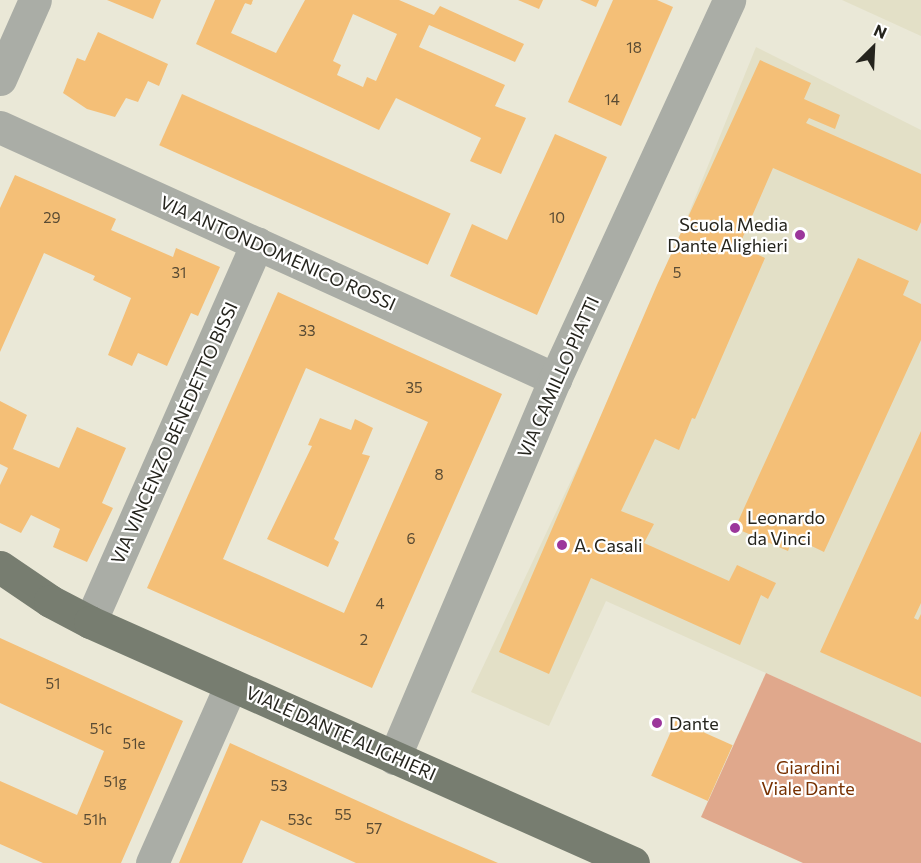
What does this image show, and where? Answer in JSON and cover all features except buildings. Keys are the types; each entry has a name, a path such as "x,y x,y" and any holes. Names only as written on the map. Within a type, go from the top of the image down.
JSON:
{"main road":[{"name":"VIALE DANTE ALIGHIERI","path":"0,567 50,601 90,622 633,863"},
{"name":"VIALE DANTE ALIGHIERI","path":"0,585 50,601"}],"street":[{"path":"0,79 35,0"},
{"name":"VIA CAMILLO PIATTI","path":"394,758 555,379 729,0"},
{"name":"VIA ANTONDOMENICO ROSSI","path":"0,127 555,379"},
{"name":"VIA VINCENZO BENEDETTO BISSI","path":"90,622 257,243"},
{"path":"152,863 231,685"}],"shaded area":[{"path":"842,0 921,0 921,36"},
{"path":"756,47 921,130 921,743 606,601 549,726 471,692 637,341"}],"green space":[{"name":"Giardini Viale Dante","path":"766,673 921,743 921,863 803,863 701,817"}],"place":[{"name":"Scuola Media Dante Alighieri","path":"800,235"},
{"name":"Leonardo da Vinci","path":"735,528"},
{"name":"A. Casali","path":"562,545"},
{"name":"Dante","path":"657,723"}]}
